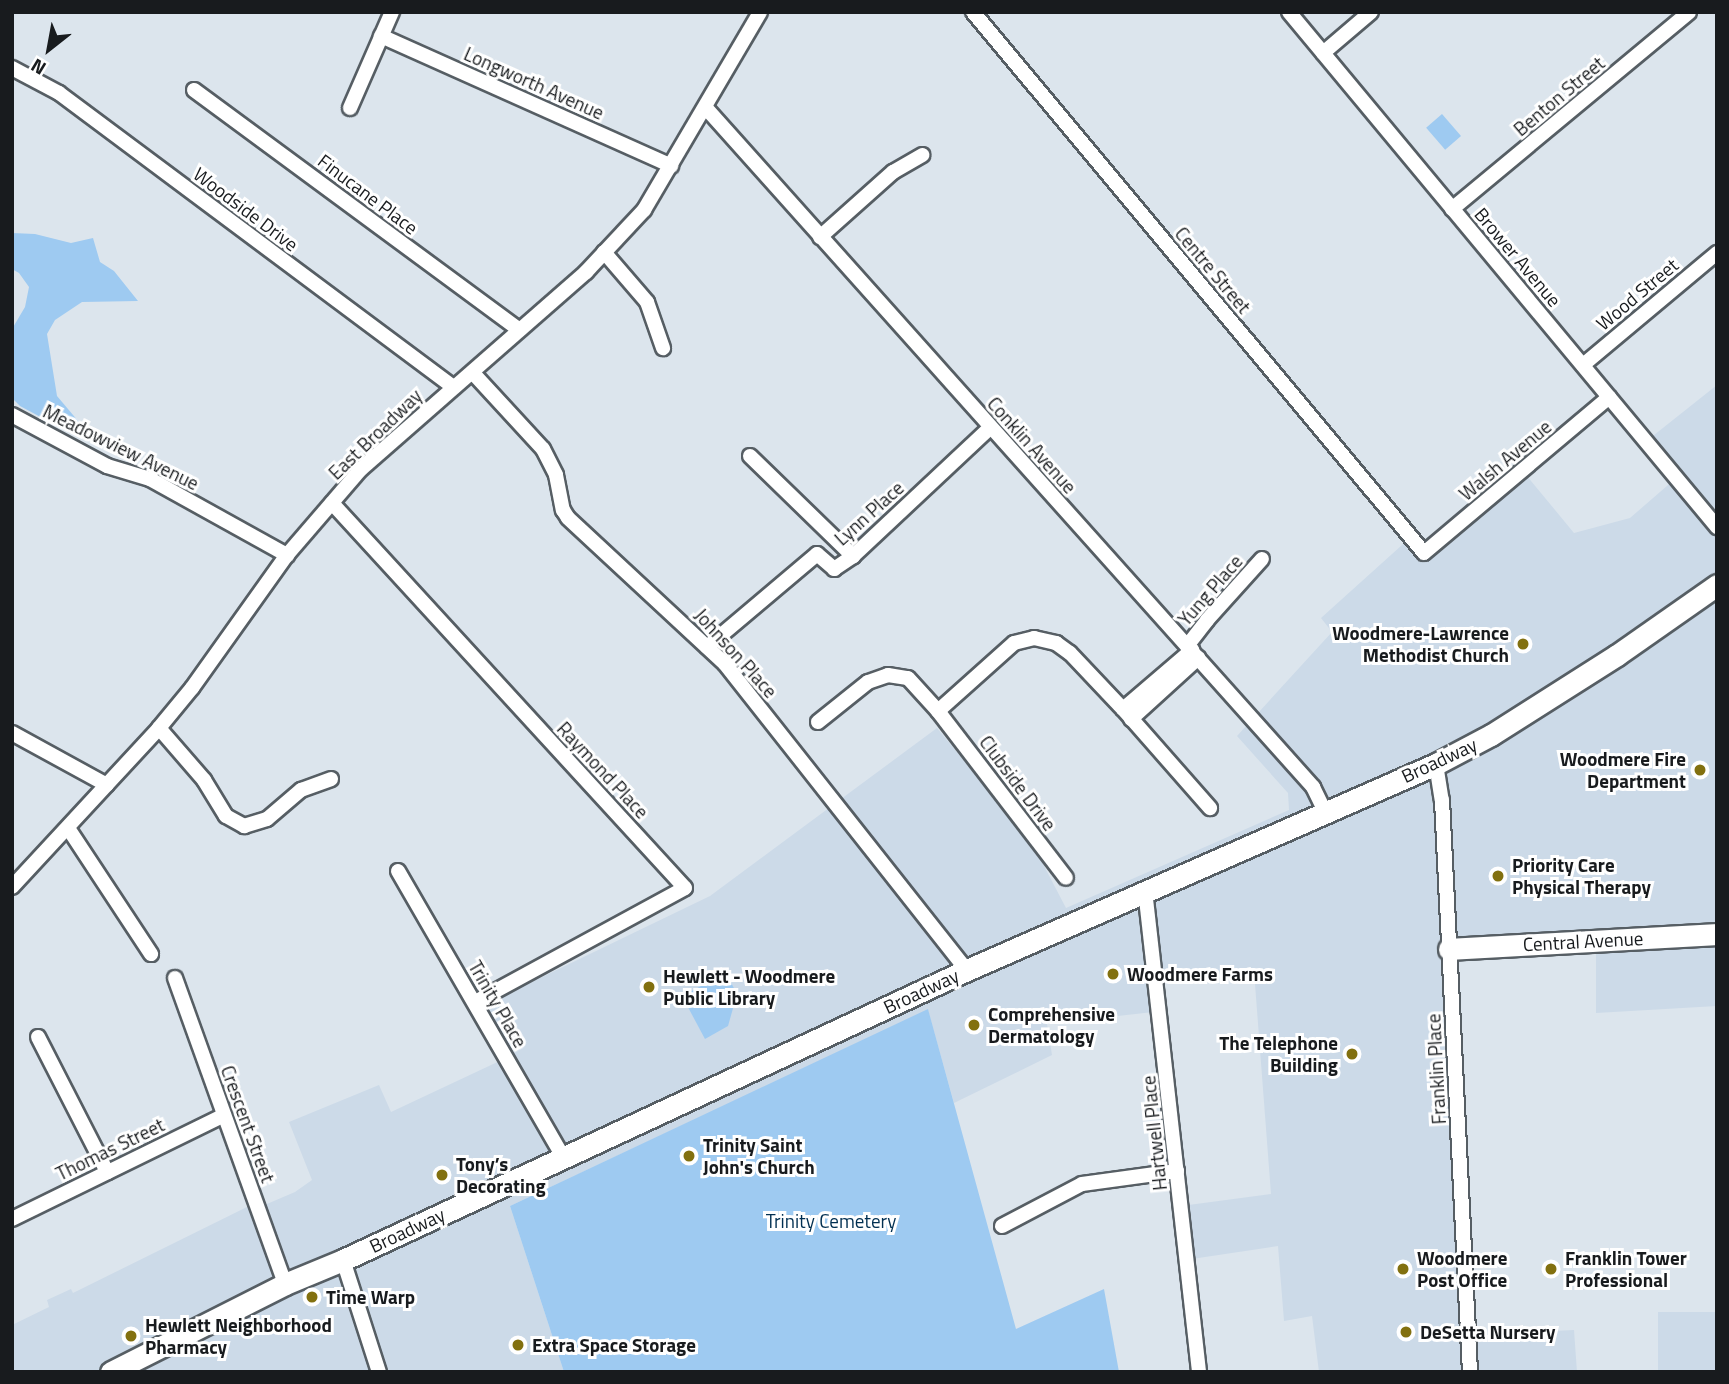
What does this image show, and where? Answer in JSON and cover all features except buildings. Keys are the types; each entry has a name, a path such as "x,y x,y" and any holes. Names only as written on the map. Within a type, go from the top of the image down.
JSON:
{"main road":[{"name":"Broadway","path":"111,1372 285,1284 967,970 1324,810 1436,764 1526,713 1717,585"},
{"name":"Central Avenue","path":"1449,949 1717,934"}],"street":[{"path":"349,108 392,12"},
{"name":"East Broadway","path":"12,887 159,728 192,688 287,555 361,469 453,387 474,373 604,252 644,210 760,12"},
{"name":"Centre Street","path":"972,12 1424,553"},
{"name":"Brower Avenue","path":"1289,12 1717,527"},
{"path":"1323,53 1371,12"},
{"name":"Benton Street","path":"1452,209 1689,12"},
{"name":"Longworth Avenue","path":"381,36 671,166"},
{"name":"Woodside Drive","path":"12,68 59,93 453,387"},
{"name":"Finucane Place","path":"194,90 519,330"},
{"name":"Conklin Avenue","path":"706,108 1313,787 1324,810"},
{"path":"820,237 893,172 923,155"},
{"path":"604,252 647,302 663,348"},
{"name":"Wood Street","path":"1583,365 1717,253"},
{"name":"Johnson Place","path":"474,373 543,449 556,475 563,510 568,518 707,647 745,687 967,970"},
{"name":"Walsh Avenue","path":"1424,553 1609,397"},
{"name":"Meadowview Avenue","path":"12,415 107,466 150,479 287,555"},
{"name":"Lynn Place","path":"707,647 817,554 834,569 853,556 990,428"},
{"path":"750,456 853,556"},
{"name":"Raymond Place","path":"332,503 685,888 475,1002"},
{"name":"Yung Place","path":"1193,651 1207,620 1262,559"},
{"path":"939,711 1002,651 1014,643 1034,638 1055,643 1070,653 1210,808"},
{"path":"1127,714 1193,651"},
{"name":"Clubside Drive","path":"818,722 868,682 888,675 908,678 939,711 1066,878"},
{"path":"159,728 204,780 226,816 244,826 267,819 301,790 331,779"},
{"path":"12,733 107,785"},
{"name":"Franklin Place","path":"1436,764 1441,800 1470,1372"},
{"path":"68,828 150,954"},
{"name":"Trinity Place","path":"398,871 563,1157"},
{"name":"Hartwell Place","path":"1145,890 1199,1372"},
{"name":"Crescent Street","path":"175,978 285,1284"},
{"path":"38,1037 107,1172"},
{"name":"Thomas Street","path":"12,1219 224,1115"},
{"path":"1002,1226 1082,1184 1177,1171"},
{"path":"342,1260 379,1372"}],"shaded area":[{"path":"1717,385 1717,1006 1596,1013 1596,939 1456,952 1471,1335 1574,1330 1577,1372 1319,1372 1312,1316 1284,1321 1278,1246 1185,1260 1181,1206 1271,1194 1254,971 1158,983 1162,1011 1047,1024 1052,1055 954,1103 928,1010 510,1206 564,1372 12,1372 12,1325 49,1307 47,1300 71,1289 73,1293 251,1205 253,1210 295,1192 312,1180 289,1122 379,1085 391,1112 506,1058 478,1008 710,896 937,728 1032,843 1066,908 1289,810 1288,793 1237,736 1332,632 1321,618 1412,536 1425,548 1522,470 1574,533 1630,518 1675,479 1644,443"},
{"path":"1658,1312 1717,1312 1717,1372 1658,1372"}],"green space":[{"path":"1442,114 1461,136 1445,150 1426,128"},
{"path":"12,233 35,234 71,243 93,238 100,262 114,271 138,301 82,302 55,320 47,334 57,396 84,428 48,421 20,406 12,398 12,329 25,307 29,287 19,273 12,269"},
{"path":"726,973 737,994 728,1026 705,1039 682,996"},
{"name":"Trinity Cemetery","path":"928,1009 1016,1329 1104,1289 1119,1372 564,1372 510,1206"}],"place":[{"name":"Woodmere-Lawrence Methodist Church","path":"1523,644"},
{"name":"Woodmere Fire Department","path":"1700,770"},
{"name":"Priority Care Physical Therapy","path":"1498,876"},
{"name":"Woodmere Farms","path":"1113,974"},
{"name":"Hewlett - Woodmere Public Library","path":"649,987"},
{"name":"Comprehensive Dermatology","path":"974,1025"},
{"name":"The Telephone Building","path":"1352,1054"},
{"name":"Trinity Saint John's Church","path":"689,1156"},
{"name":"Tony’s Decorating","path":"442,1175"},
{"name":"Woodmere Post Office","path":"1403,1269"},
{"name":"Franklin Tower Professional","path":"1551,1269"},
{"name":"Time Warp","path":"312,1297"},
{"name":"DeSetta Nursery","path":"1406,1332"},
{"name":"Hewlett Neighborhood Pharmacy","path":"131,1336"},
{"name":"Extra Space Storage","path":"518,1345"}]}
